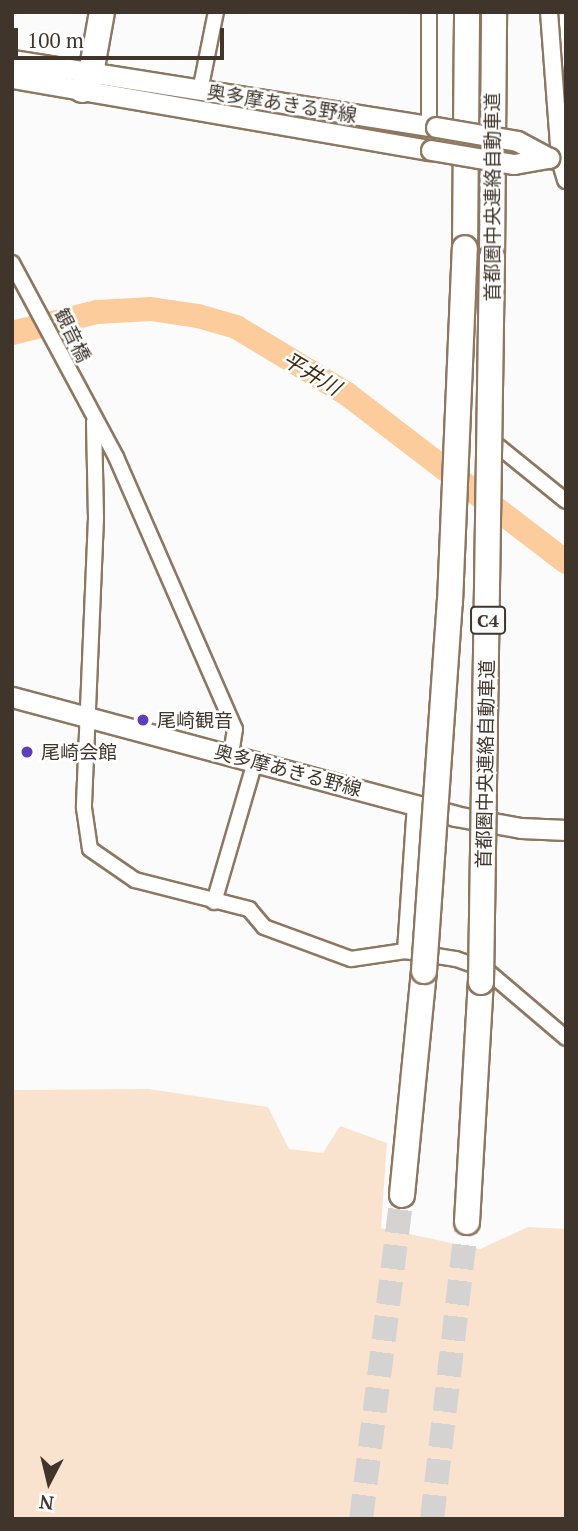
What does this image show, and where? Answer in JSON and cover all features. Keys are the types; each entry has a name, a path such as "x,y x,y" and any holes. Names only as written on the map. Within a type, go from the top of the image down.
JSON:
{"highway":[{"path":"83,77 86,12"},
{"path":"83,77 102,12"},
{"name":"首都圏中央連絡自動車道","path":"402,1195 424,971 450,602 465,248 467,12"},
{"name":"首都圏中央連絡自動車道","path":"467,1222 481,982 494,12"}],"main road":[{"name":"奥多摩あきる野線","path":"12,60 431,150 514,164 558,159"},
{"name":"奥多摩あきる野線","path":"12,78 83,77 200,91 517,141 558,159"},
{"name":"奥多摩あきる野線","path":"12,697 415,805 495,824 566,830"}],"street":[{"path":"200,91 216,12"},
{"path":"429,12 432,127"},
{"path":"549,12 558,159 566,180"},
{"name":"観音橋","path":"12,263 36,302 94,422 116,457 235,729 231,755"},
{"path":"94,422 96,518 84,808 90,849 135,880 249,909 264,927 351,959 405,951 456,959 485,969 566,1038"},
{"path":"498,446 566,501"},
{"path":"214,902 255,762"},
{"path":"405,951 415,805"}],"shaded area":[{"path":"149,1089 268,1107 289,1149 323,1153 340,1126 387,1143 381,1228 480,1249 528,1227 566,1229 566,1519 12,1519 12,1090"}],"waterway":[{"name":"平井川","path":"12,333 97,312 151,309 198,316 236,327 347,394 566,562"}],"tunnel":[{"path":"361,1519 402,1195"},
{"path":"432,1519 467,1222"}],"place":[{"name":"尾崎観音","path":"143,720"},
{"name":"尾崎会館","path":"27,752"}]}
